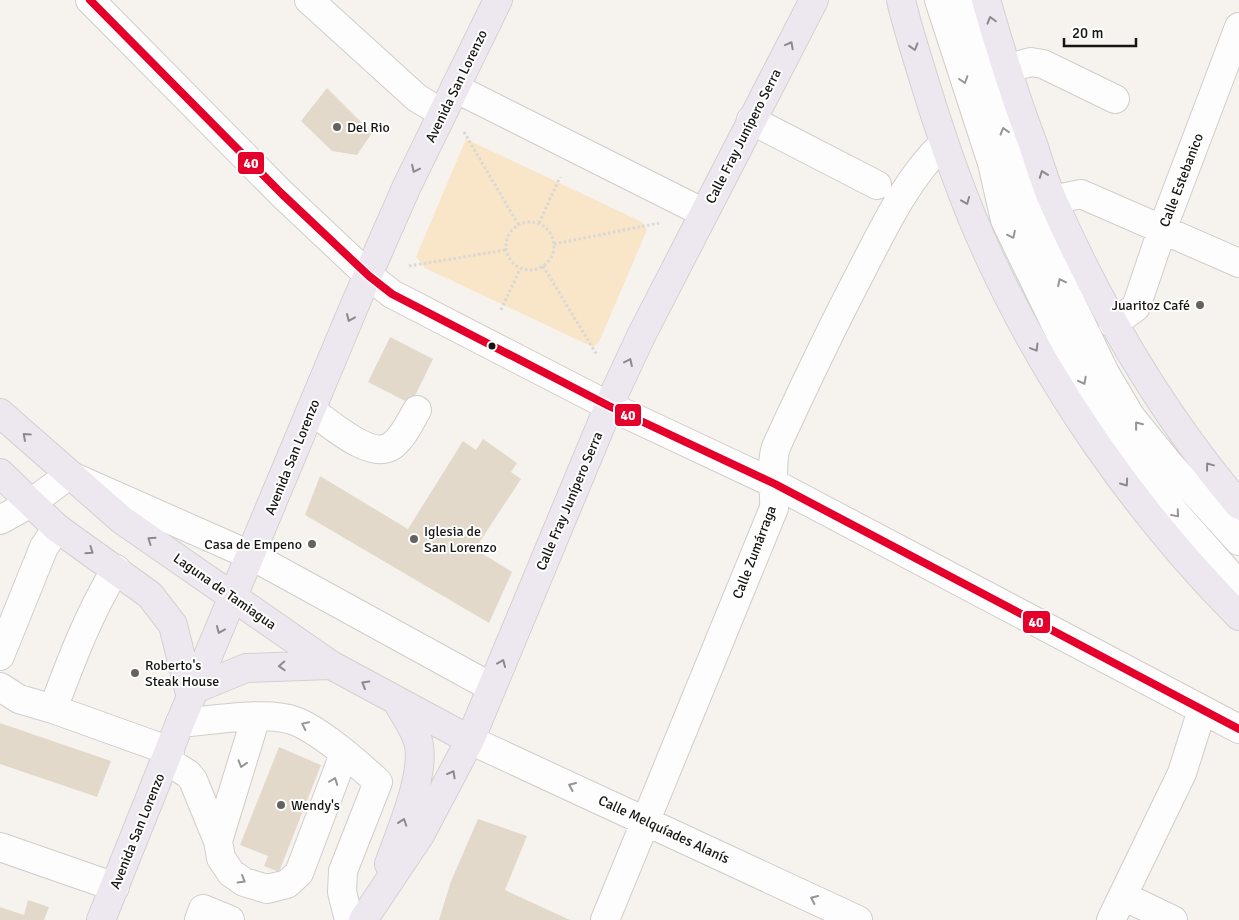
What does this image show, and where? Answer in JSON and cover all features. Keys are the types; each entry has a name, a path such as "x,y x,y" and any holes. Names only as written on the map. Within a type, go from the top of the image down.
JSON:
{"main road":[{"name":"Avenida San Lorenzo","path":"101,920 180,723 252,556 310,410 407,186 498,0"},
{"name":"Calle Fray Junípero Serra","path":"370,911 420,835 470,740 609,406 641,336 814,0"},
{"path":"901,0 944,144 987,253 1034,345 1083,422 1136,498 1239,616"},
{"path":"986,0 1006,69 1052,200 1113,324 1166,410 1239,505"},
{"name":"Laguna de Tamiagua","path":"0,413 122,520 234,598 331,665 398,703 470,740"},
{"path":"0,474 57,528 150,595 173,625 193,693 246,668 331,665"},
{"path":"370,911 412,796 419,762 418,740 398,703"}],"street":[{"path":"90,0 282,194 368,276 402,300 609,406 775,484 1239,729"},
{"path":"309,0 417,98 442,113"},
{"path":"939,0 992,163 1005,220 1084,383 1127,453 1176,514 1239,585"},
{"path":"964,0 1025,207 1105,373 1131,417 1239,541"},
{"name":"Calle Estebanico","path":"1113,324 1136,307 1162,230 1230,77 1239,27"},
{"path":"1006,69 1031,62 1043,64 1115,99"},
{"path":"454,88 704,213"},
{"path":"751,120 877,185"},
{"name":"Calle Zumárraga","path":"605,920 774,508 775,484 772,459 776,447 825,340 884,228 925,161 944,144"},
{"path":"1052,200 1081,194 1239,263"},
{"path":"310,410 365,446 383,450 392,447 417,410"},
{"path":"0,520 31,503 69,475 252,556 491,687"},
{"path":"0,656 44,547 57,528"},
{"path":"53,709 75,650 103,591 116,569"},
{"path":"0,687 19,699 53,709 168,756 193,780 218,841 220,858 231,873 244,882 267,889 287,884 299,873 344,754"},
{"path":"1173,920 1117,908 1182,773 1202,710"},
{"path":"218,841 256,717"},
{"path":"180,723 256,717 294,720 314,730 378,782 412,796"},
{"name":"Calle Melquíades Alanís","path":"470,740 858,920"},
{"path":"349,920 342,892 343,871 378,782"},
{"path":"0,847 115,887"},
{"path":"199,920 203,910 230,920"}],"path":[{"path":"464,132 518,224"},
{"path":"539,223 560,177"},
{"path":"524,222 539,223 549,231 554,244 552,257 543,266 528,271 520,269 513,264 505,250 507,235 518,224 524,222"},
{"path":"554,244 659,222"},
{"path":"409,266 505,250"},
{"path":"543,266 597,355"},
{"path":"501,310 520,269"}],"shaded area":[{"path":"466,139 642,222 647,230 599,342 593,347 425,268 416,257"}],"building":[{"name":"Del Rio","path":"327,88 372,133 357,155 332,151 301,121"},
{"path":"390,337 433,359 411,404 368,382"},
{"name":"Iglesia de San Lorenzo","path":"483,439 517,463 511,472 521,479 475,549 512,572 489,623 305,515 320,476 408,529 463,441 476,450"},
{"path":"0,723 111,761 97,797 0,764"},
{"name":"Wendy's","path":"279,747 321,765 279,872 264,866 268,856 240,845"},
{"path":"478,819 527,836 505,890 570,920 439,920 451,881"},
{"path":"28,900 49,907 44,920 0,920 0,907 24,915"}],"transit line":[{"name":"40","path":"90,0 282,194 369,276 392,294 609,406 775,484 1239,729"}],"place":[{"name":"Del Rio","path":"337,127"},
{"name":"Juaritoz Café","path":"1200,305"},
{"name":"Iglesia de San Lorenzo","path":"414,539"},
{"name":"Casa de Empeno","path":"312,544"},
{"name":"Roberto's Steak House","path":"135,673"},
{"name":"Wendy's","path":"281,805"}]}
